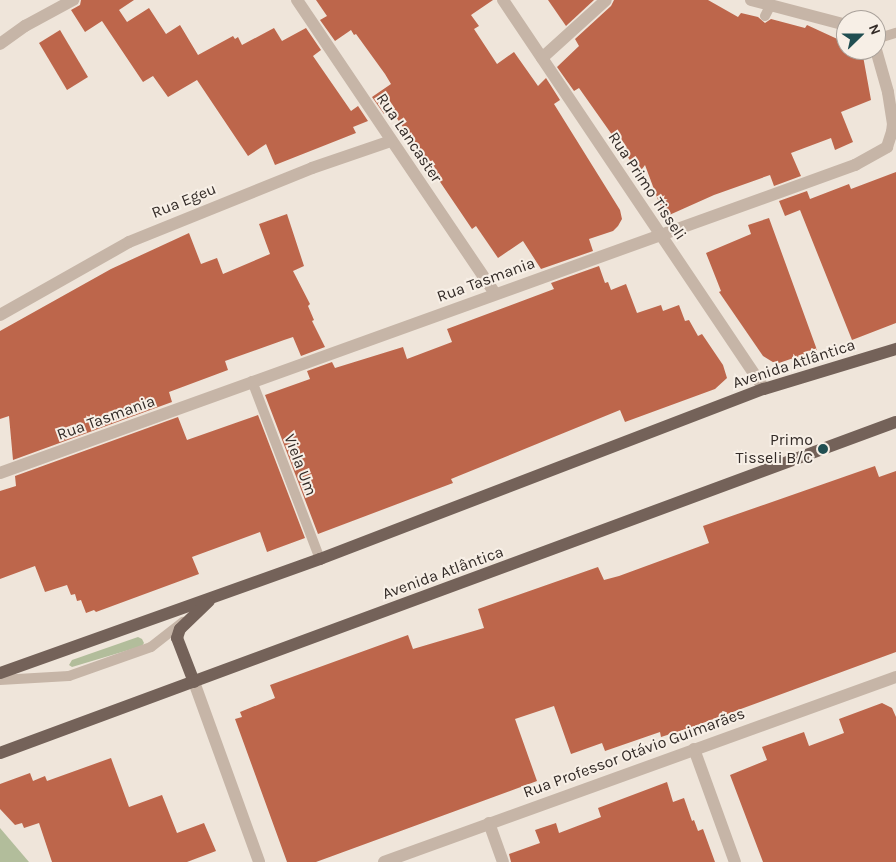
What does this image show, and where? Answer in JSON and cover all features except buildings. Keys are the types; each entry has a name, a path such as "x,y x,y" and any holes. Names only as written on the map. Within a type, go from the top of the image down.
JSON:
{"main road":[{"name":"Avenida Atlântica","path":"0,673 320,559 764,389 896,349"},
{"name":"Avenida Atlântica","path":"0,752 896,422"},
{"path":"194,682 178,638 180,629 213,598"}],"street":[{"path":"0,44 25,26 73,0"},
{"name":"Rua Lancaster","path":"296,0 495,294"},
{"name":"Rua Primo Tisseli","path":"503,0 764,389"},
{"path":"542,58 606,0"},
{"path":"751,0 768,11 836,23"},
{"name":"Rua Tasmania","path":"0,473 660,234 820,180 855,166 887,147 893,124 888,92 879,60"},
{"name":"Rua Egeu","path":"0,315 129,242 312,168 391,141"},
{"name":"Rua Professor Otávio Guimarães","path":"384,862 694,748 896,677"},
{"path":"194,682 259,862"},
{"path":"694,748 736,862"},
{"path":"489,823 503,862"}],"lane":[{"name":"Viela Um","path":"252,381 320,559"},
{"path":"0,680 69,676 151,648 213,598"}],"green space":[{"path":"138,637 144,643 142,646 72,667 69,665 72,660"},
{"path":"0,828 29,862 0,862"}],"place":[{"name":"Primo Tisseli B/C","path":"823,449"}]}
